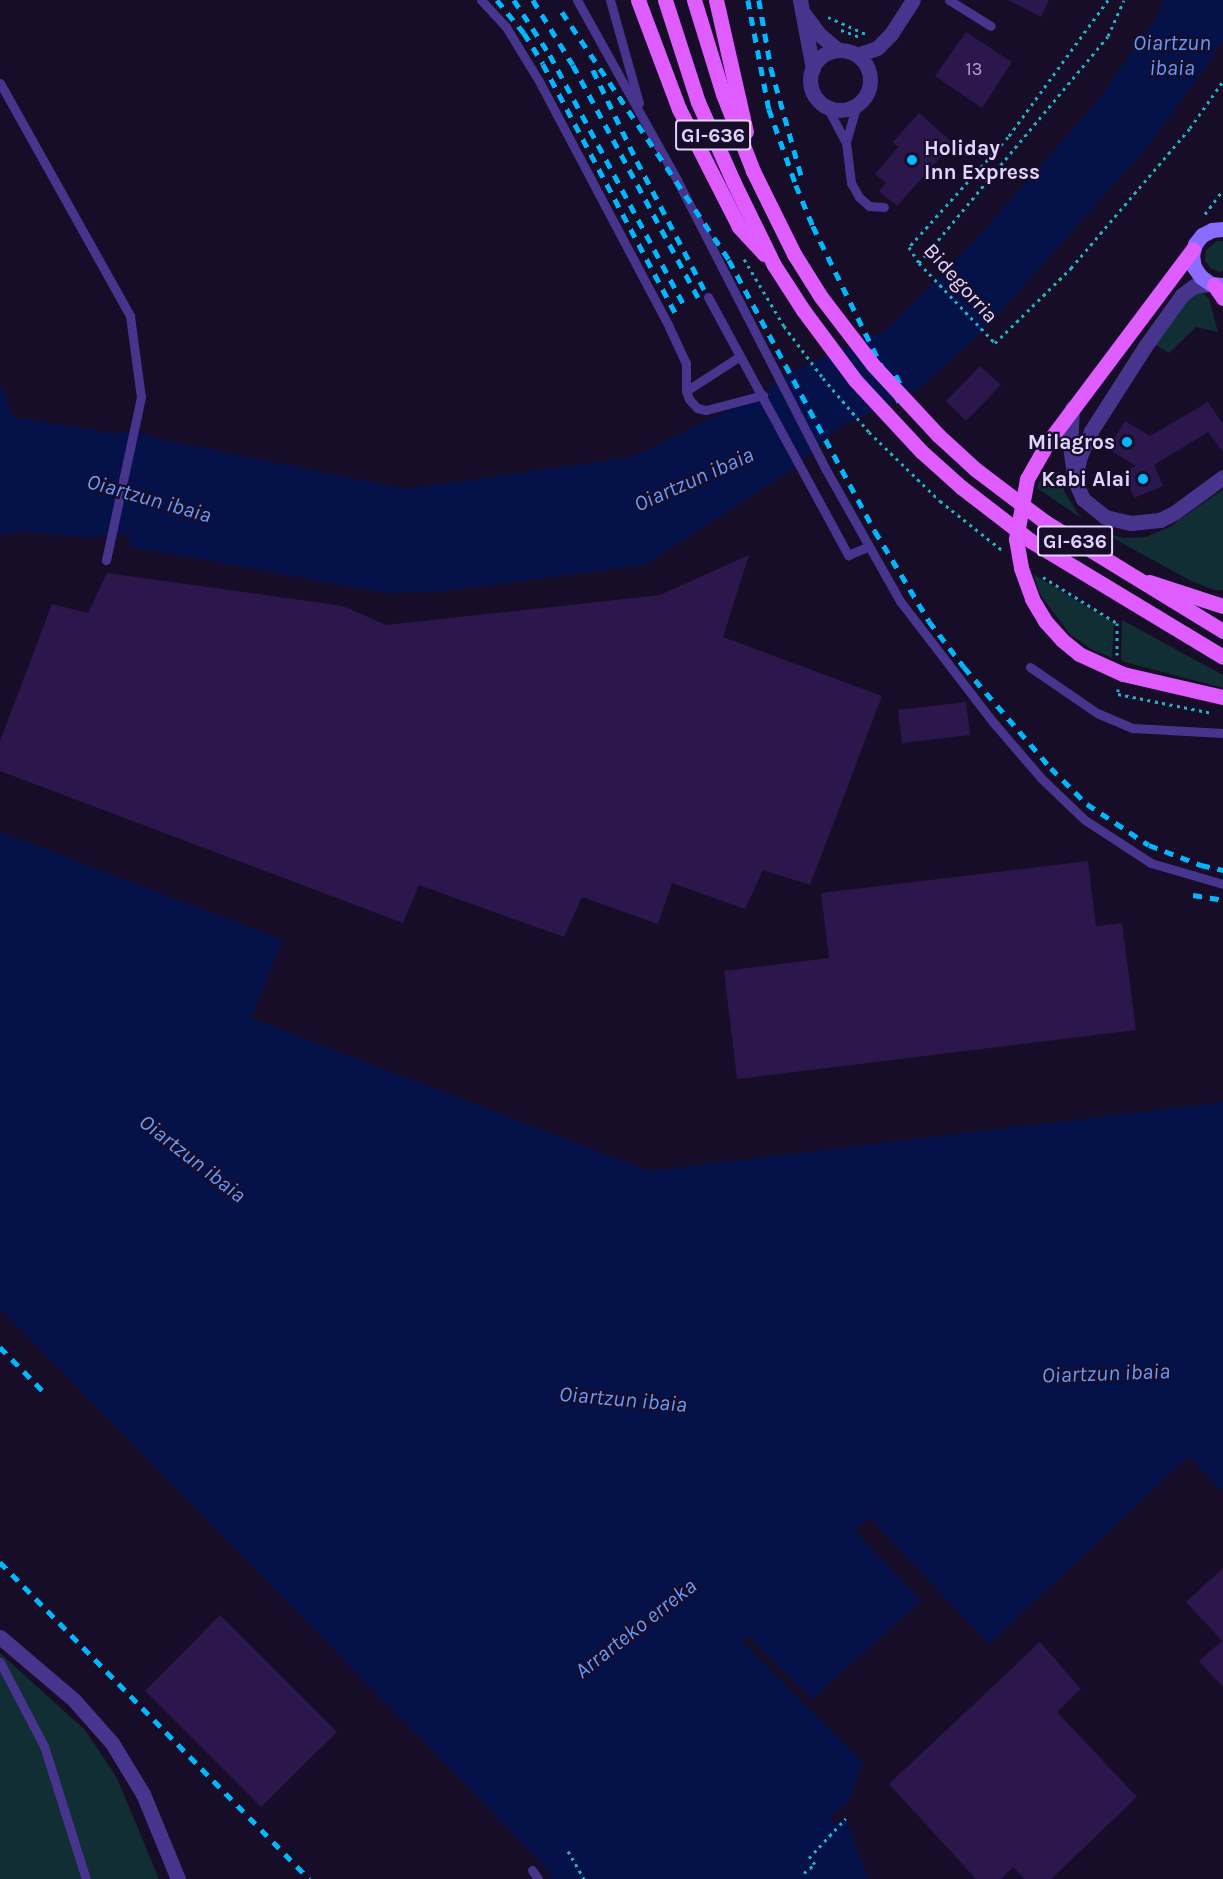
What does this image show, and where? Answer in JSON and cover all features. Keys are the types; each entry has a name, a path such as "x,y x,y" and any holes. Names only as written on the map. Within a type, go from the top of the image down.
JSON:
{"main road":[{"path":"638,0 679,109 738,227 774,265"},
{"name":"GI-636","path":"665,0 699,102 733,181 774,265 803,310 855,380 922,452 961,487 1031,541 1223,657"},
{"name":"GI-636","path":"694,0 723,94 753,171 794,255 821,297 873,365 938,435 975,469 1045,522 1128,575 1223,631"},
{"path":"716,0 753,171"},
{"path":"1219,227 1198,239 1193,249 1048,441 1027,479 1016,539 1021,568 1032,598 1056,634 1079,654 1102,667 1150,682 1223,697"},
{"path":"1193,249 1194,267 1200,277 1218,288"},
{"path":"1128,575 1223,606"}],"street":[{"path":"857,55 891,34 913,0"},
{"path":"800,4 813,69 811,84 813,93 827,107 847,109 856,105 869,90 875,43"},
{"path":"800,4 820,35 838,50 857,55 869,70 870,80"},
{"path":"813,69 820,57 838,50"},
{"path":"1075,482 1085,443 1144,348 1182,295 1194,286 1218,288"},
{"path":"1072,408 1070,446 1075,482 1083,499 1096,512 1113,520 1139,523 1167,518 1223,477"},
{"path":"0,1637 74,1701 112,1743 143,1794 178,1879"}],"lane":[{"path":"481,0 506,27 531,66 686,363 686,391 697,408 706,410 764,396"},
{"path":"577,0 644,119 762,350 867,547 900,602 993,722 1064,801 1108,837 1151,863 1223,884"},
{"path":"610,0 644,119"},
{"path":"950,0 991,26"},
{"path":"0,83 130,316 141,397 106,560"},
{"path":"846,142 856,105"},
{"path":"827,107 846,142 851,183 859,197 869,206 884,207"},
{"path":"708,297 764,396 848,555 867,547"},
{"path":"686,391 740,356"},
{"path":"1030,668 1097,713 1134,728 1223,733"},
{"path":"0,1662 45,1746 82,1859 86,1879"},
{"path":"532,1870 538,1879"}],"path":[{"name":"Bidegorria","path":"1108,0 1008,137 909,247 919,263 996,343 1071,268 1190,128 1223,81"},
{"path":"919,263 1107,36 1124,0"},
{"path":"827,16 843,25 857,28 875,43"},
{"path":"784,326 838,396 905,468 940,501 1012,556"},
{"path":"1042,576 1117,623 1117,658"},
{"path":"1118,682 1118,694 1223,715"},
{"path":"804,1873 815,1864 809,1858 846,1818"},
{"path":"568,1851 584,1879"}],"green space":[{"path":"1217,241 1223,241 1223,271 1220,272 1210,268 1205,260 1206,250"},
{"path":"1197,293 1203,293 1209,299 1218,332 1196,327 1169,353 1156,345 1189,298"},
{"path":"1051,471 1059,471 1064,491 1081,518 1037,488 1041,478"},
{"path":"1223,489 1223,590 1214,590 1191,581 1104,533 1124,538 1146,537 1171,526"},
{"path":"1033,574 1114,623 1112,658 1091,649 1070,634 1041,596"},
{"path":"1122,620 1223,675 1223,688 1121,661"},
{"path":"0,1653 85,1730 117,1778 159,1879 0,1879"}],"water":[{"name":"Oiartzun ibaia","path":"1165,0 1223,0 1223,38 1205,68 1142,153 984,330 918,389 841,426 791,470 645,565 435,592 386,593 129,546 130,536 112,533 94,538 21,531 0,535 0,380 12,417 113,433 135,431 159,439 406,489 632,457 753,398 795,370 886,331 973,242 1095,104 1154,22"},
{"path":"0,832 283,940 251,1018 649,1171 1223,1102 1223,1492 1189,1456 989,1644 869,1517 855,1531 921,1601 812,1699 748,1636 742,1642 863,1763 848,1802 830,1817 835,1825 846,1818 868,1879 553,1879 541,1862 0,1308"}],"building":[{"path":"1008,0 1049,0 1041,17"},
{"path":"966,32 1012,62 982,108 935,76"},
{"name":"Holiday Inn Express","path":"919,113 953,143 897,206 879,191 886,183 875,174 898,147 893,142"},
{"path":"980,366 1001,385 966,421 946,401"},
{"path":"1208,402 1223,424 1223,452 1208,432 1154,465 1163,486 1134,498 1123,472 1136,466 1108,449 1125,421 1150,436"},
{"path":"749,555 723,637 882,696 810,885 763,870 745,909 672,883 658,924 582,897 564,937 419,885 403,923 0,771 0,741 52,604 88,613 107,573 343,606 386,625 660,595"},
{"path":"966,702 970,735 902,743 898,710"},
{"path":"1088,861 1096,926 1122,923 1136,1030 737,1079 724,971 829,958 821,893"},
{"path":"1223,1568 1223,1687 1199,1661 1222,1641 1186,1602"},
{"path":"220,1615 337,1732 261,1807 145,1691"},
{"path":"1040,1642 1081,1689 1057,1712 1137,1797 1051,1879 1025,1879 1013,1867 1001,1879 976,1879 889,1784"}],"railway":[{"path":"497,0 524,33 543,64 676,314"},
{"path":"514,0 550,55 686,309"},
{"path":"533,0 573,65 700,301"},
{"path":"748,0 769,109 796,185 813,226 901,406"},
{"path":"759,0 771,68 802,178"},
{"path":"562,12 729,260 875,531 929,621 964,667 1051,768 1087,804 1149,845 1201,865 1223,870"},
{"path":"593,70 637,161 708,297"},
{"path":"896,375 909,403"},
{"path":"1193,895 1223,900"},
{"path":"0,1347 45,1393"},
{"path":"0,1562 309,1879"}],"place":[{"name":"Holiday Inn Express","path":"912,160"},
{"name":"Milagros","path":"1127,442"},
{"name":"Kabi Alai","path":"1143,479"}],"water label":[{"name":"Arrarteko erreka","path":"636,1629"}]}
